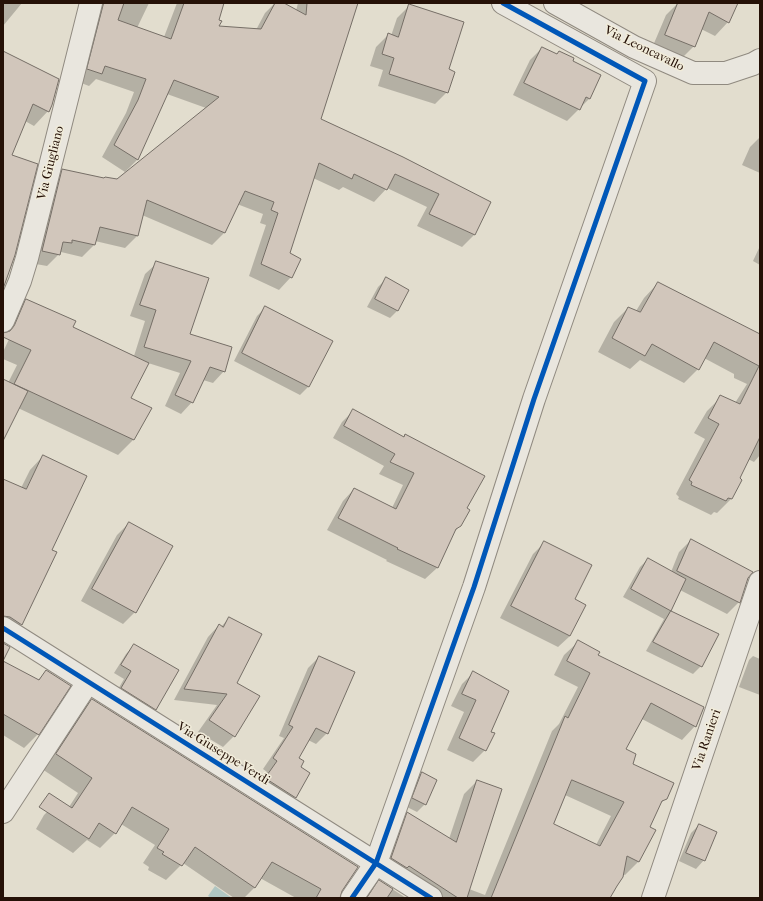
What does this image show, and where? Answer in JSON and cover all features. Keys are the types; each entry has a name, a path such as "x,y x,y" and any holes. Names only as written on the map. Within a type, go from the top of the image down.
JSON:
{"street":[{"name":"Via Giugliano","path":"3,321 20,281 27,258 91,3"},
{"path":"352,898 376,863 474,587 534,399 645,81 503,3"},
{"name":"Via Leoncavallo","path":"566,6 634,47 693,73 726,73 753,64 760,60"},
{"name":"Via Ranieri","path":"653,898 760,582"},
{"name":"Via Giuseppe Verdi","path":"3,628 431,898"},
{"path":"3,812 88,682"}],"water":[{"path":"215,886 232,898 211,898 208,896"}],"building":[{"path":"104,3 124,3 118,20 171,39 184,3 224,3 219,20 222,21 219,26 261,29 275,3 284,3 306,15 307,3 358,3 321,119 403,157 491,202 475,235 429,214 439,194 395,174 387,190 354,174 352,179 319,163 290,253 301,259 292,278 261,264 278,213 271,210 274,202 245,191 225,233 147,200 138,236 100,227 95,245 72,240 72,243 63,242 60,255 42,251 62,169 104,178 117,179 219,97 174,80 138,160 114,145 138,100 146,79 105,66 102,74 87,69"},
{"path":"678,3 738,3 729,23 709,12 695,47 665,35"},
{"path":"409,4 464,22 449,69 455,72 448,93 389,74 394,58 382,54 388,33 398,37"},
{"path":"542,47 557,54 559,51 574,58 573,61 601,75 590,99 586,97 580,110 524,83"},
{"path":"3,51 59,79 49,112 33,104 12,155 38,164 15,255 3,289"},
{"path":"156,261 209,278 190,334 232,347 225,372 210,367 193,403 175,395 191,361 144,347 156,310 140,305"},
{"path":"386,277 409,290 398,311 375,299"},
{"path":"658,282 760,334 760,437 740,478 742,480 732,499 728,498 726,501 691,485 692,482 689,480 719,424 708,418 720,395 740,404 759,366 714,342 699,370 652,344 645,356 612,338 628,307 640,312"},
{"path":"26,299 76,321 73,327 149,363 131,398 152,408 134,440 14,384 31,350 3,337 3,333 10,331 14,326"},
{"path":"265,306 333,341 309,387 242,353"},
{"path":"3,379 28,391 3,441"},
{"path":"353,409 404,437 405,434 485,476 467,508 470,510 461,526 456,529 438,568 397,549 398,548 338,518 354,488 396,509 414,473 390,462 395,454 344,426"},
{"path":"43,455 87,476 52,550 57,552 22,625 10,617 3,616 3,479 26,489"},
{"path":"129,522 173,546 136,613 92,589"},
{"path":"691,539 753,572 748,578 740,603 677,571"},
{"path":"544,541 592,565 575,599 586,605 570,636 511,606"},
{"path":"648,558 686,579 671,611 631,589"},
{"path":"671,611 719,634 702,667 653,642"},
{"path":"229,617 262,634 237,683 260,696 235,737 209,720 227,694 184,689 219,624 223,627"},
{"path":"578,640 600,652 598,655 704,707 696,727 651,703 626,749 636,754 633,764 674,783 667,799 662,801 650,827 656,830 639,862 627,856 623,877 610,898 491,898 565,716 568,718 590,673 567,661","holes":["572,780 624,802 600,846 554,824"]},
{"path":"3,643 10,647 3,661"},
{"path":"134,644 179,670 156,710 121,688 131,671 121,665"},
{"path":"319,656 355,672 328,734 316,728 299,758 304,761 301,767 310,773 296,798 265,778 277,761 273,758 293,727 289,725"},
{"path":"3,661 39,680 46,670 71,686 39,735 3,714"},
{"path":"473,671 509,691 491,732 495,733 486,751 459,738 476,700 462,694"},
{"path":"92,699 358,867 342,891 340,898 316,898 321,889 272,862 255,888 195,847 182,866 162,854 164,852 157,848 169,829 132,807 116,834 99,823 89,839 39,807 49,793 72,808 92,778 56,754"},
{"path":"422,772 437,780 426,805 412,798"},
{"path":"477,780 502,789 467,898 458,898 409,866 407,868 391,858 407,812 456,842"},
{"path":"699,824 717,832 705,861 686,853"},
{"path":"379,880 393,889 387,898 367,898"}],"cycle path":[{"path":"352,898 376,863 474,587 534,399 645,81 503,3"},
{"path":"3,628 431,898"}]}
